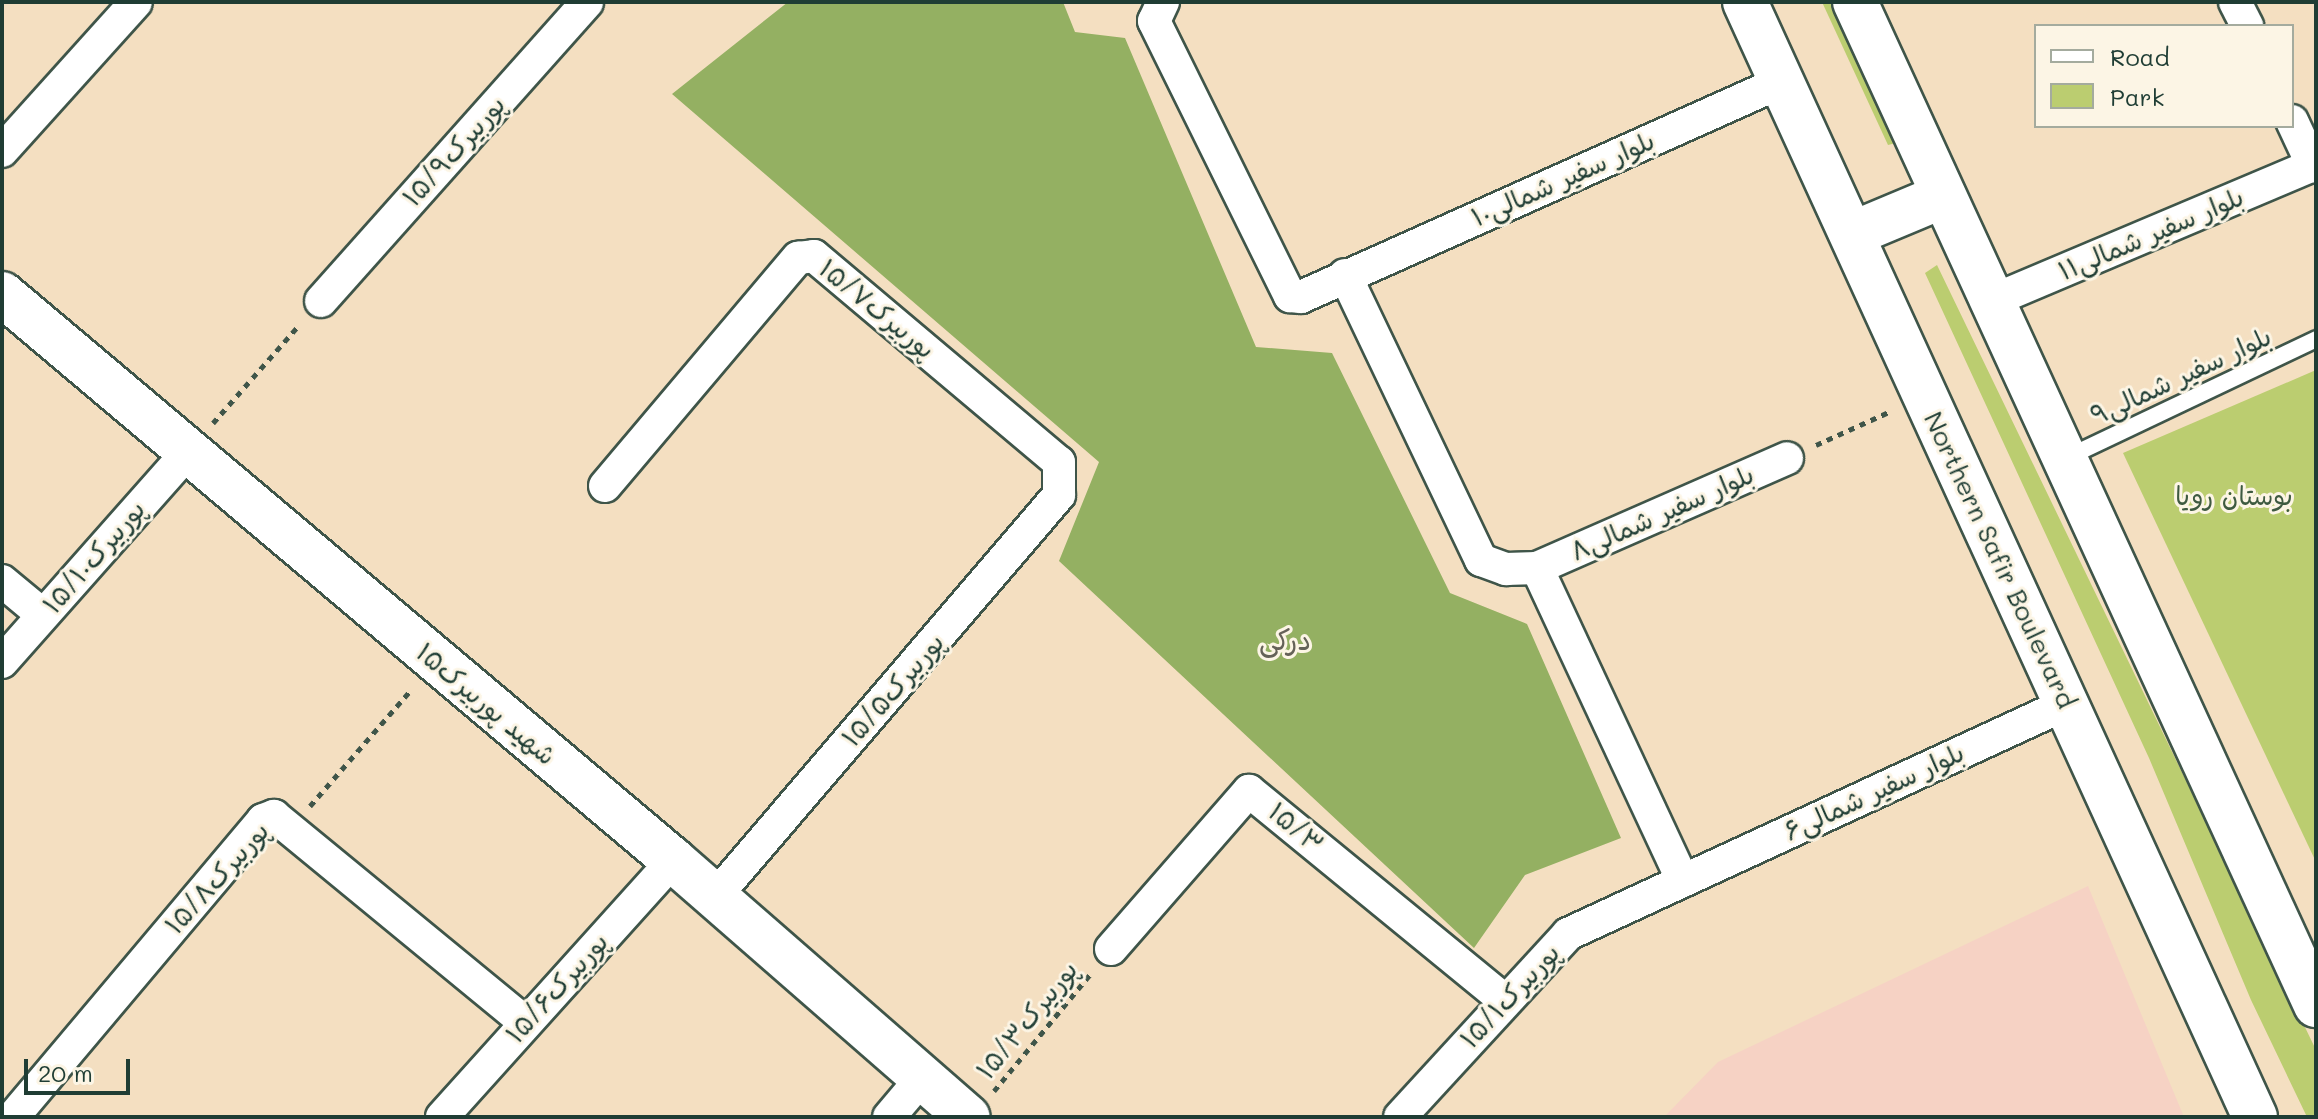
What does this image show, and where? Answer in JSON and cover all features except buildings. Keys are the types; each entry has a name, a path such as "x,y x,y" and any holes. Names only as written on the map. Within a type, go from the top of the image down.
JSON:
{"main road":[{"name":"Northern Safir Boulevard","path":"1745,2 2255,1117"},
{"path":"1855,2 1989,302 2068,457 2314,1001"},
{"path":"1852,234 1943,196"},
{"name":"شهید پوربیرک۱۵","path":"2,294 673,860 922,1078 976,1111"}],"street":[{"path":"2,151 136,2"},
{"name":"پوربیرک۱۵/۹","path":"321,301 587,2"},
{"path":"2235,2 2246,24"},
{"name":"بلوار سفیر شمالی۱۰","path":"1160,6 1154,21 1283,290 1301,297 1781,82"},
{"path":"2294,125 2314,165"},
{"name":"بلوار سفیر شمالی۱۱","path":"1989,302 2314,165"},
{"name":"پوربیرک۱۵/۷","path":"605,486 798,258 814,256 1059,462 1062,476"},
{"path":"1345,275 1481,560 1506,569 1537,568 1683,881"},
{"name":"پوربیرک۱۵/۱۰","path":"2,662 187,453"},
{"name":"بلوار سفیر شمالی۸","path":"1537,568 1787,458"},
{"name":"پوربیرک۱۵/۵","path":"714,898 1059,495 1062,476"},
{"path":"2,581 43,615"},
{"name":"بلوار سفیر شمالی۶","path":"1683,881 2066,704"},
{"name":"۱۵/۳","path":"1111,949 1249,791 1504,1000"},
{"name":"پوربیرک۱۵/۸","path":"13,1117 263,820 274,816 525,1022"},
{"name":"پوربیرک۱۵/۶","path":"442,1117 673,860"},
{"name":"پوربیرک۱۵/۱","path":"1400,1117 1504,1000 1568,934 1683,881"},
{"path":"889,1117 922,1078"}],"lane":[{"name":"بلوار سفیر شمالی۹","path":"2068,457 2316,339"}],"path":[{"path":"187,453 321,301"},
{"path":"1787,458 1925,396"},
{"path":"291,827 435,662"},
{"name":"پوربیرک۱۵/۳","path":"976,1111 1111,949"}],"shaded area":[{"path":"2088,886 2184,1117 1664,1117 1718,1062"}],"green space":[{"path":"788,2 1063,2 1075,32 1125,38 1256,347 1332,353 1450,593 1527,624 1621,838 1525,875 1474,948 1059,561 1099,462 672,94"},
{"path":"1822,2 1837,2 1900,142 1888,145"},
{"path":"1937,265 2316,1050 2316,1117 2307,1117 2251,1000 2149,758 1925,273"},
{"name":"بوستان رویا","path":"2316,370 2316,862 2123,453"}],"district":[{"name":"درکی","path":"1285,639"}]}
